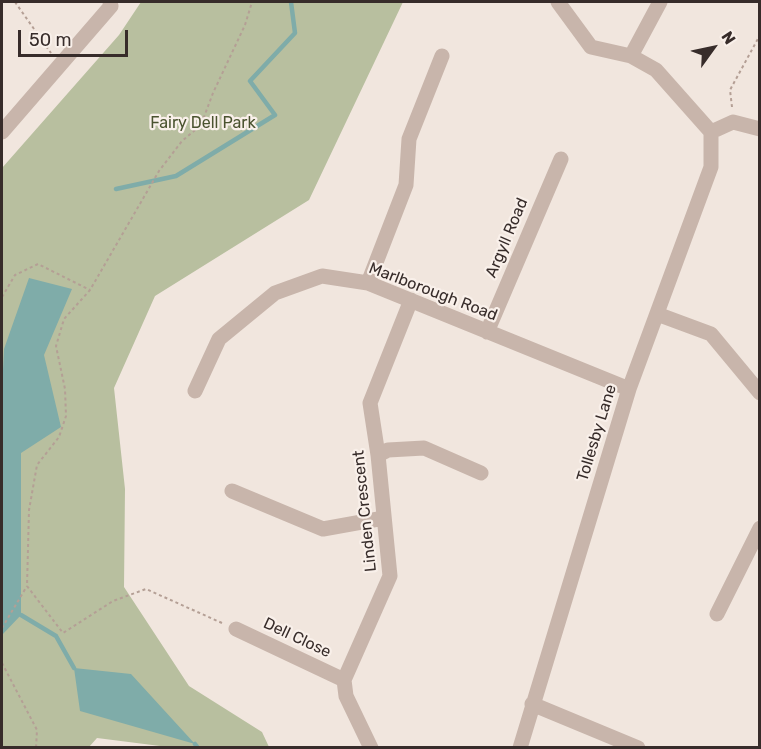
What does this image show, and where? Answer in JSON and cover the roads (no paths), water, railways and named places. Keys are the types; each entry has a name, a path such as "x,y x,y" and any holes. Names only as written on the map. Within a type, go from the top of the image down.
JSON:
{"street":[{"path":"558,2 591,47 630,56 656,70 711,132 733,122 759,129"},
{"path":"630,56 660,2"},
{"path":"2,132 62,65 111,4"},
{"path":"368,283 406,185 409,139 442,56"},
{"name":"Tollesby Lane","path":"520,747 629,389 711,168 711,132"},
{"name":"Argyll Road","path":"487,332 561,159"},
{"name":"Marlborough Road","path":"195,391 219,339 275,292 322,276 368,283 629,389"},
{"name":"Linden Crescent","path":"344,680 390,576 378,455 370,403 411,300"},
{"path":"657,314 711,334 759,393"},
{"path":"378,455 388,450 424,448 481,473"},
{"path":"232,491 323,529 384,518"},
{"path":"717,614 759,528"},
{"name":"Dell Close","path":"236,629 344,680"},
{"path":"344,680 346,696 371,747"},
{"path":"532,704 638,747"}],"water":[{"path":"29,278 72,289 44,355 61,427 21,453 21,615 2,635 4,349"},
{"path":"74,668 131,674 195,744 80,711"}],"waterway":[{"path":"116,189 176,176 275,115 250,81 295,33 291,2"},
{"path":"21,615 56,636 74,668"},
{"path":"195,744 198,748"}],"park label":[{"name":"Fairy Dell Park","path":"203,123"}]}
